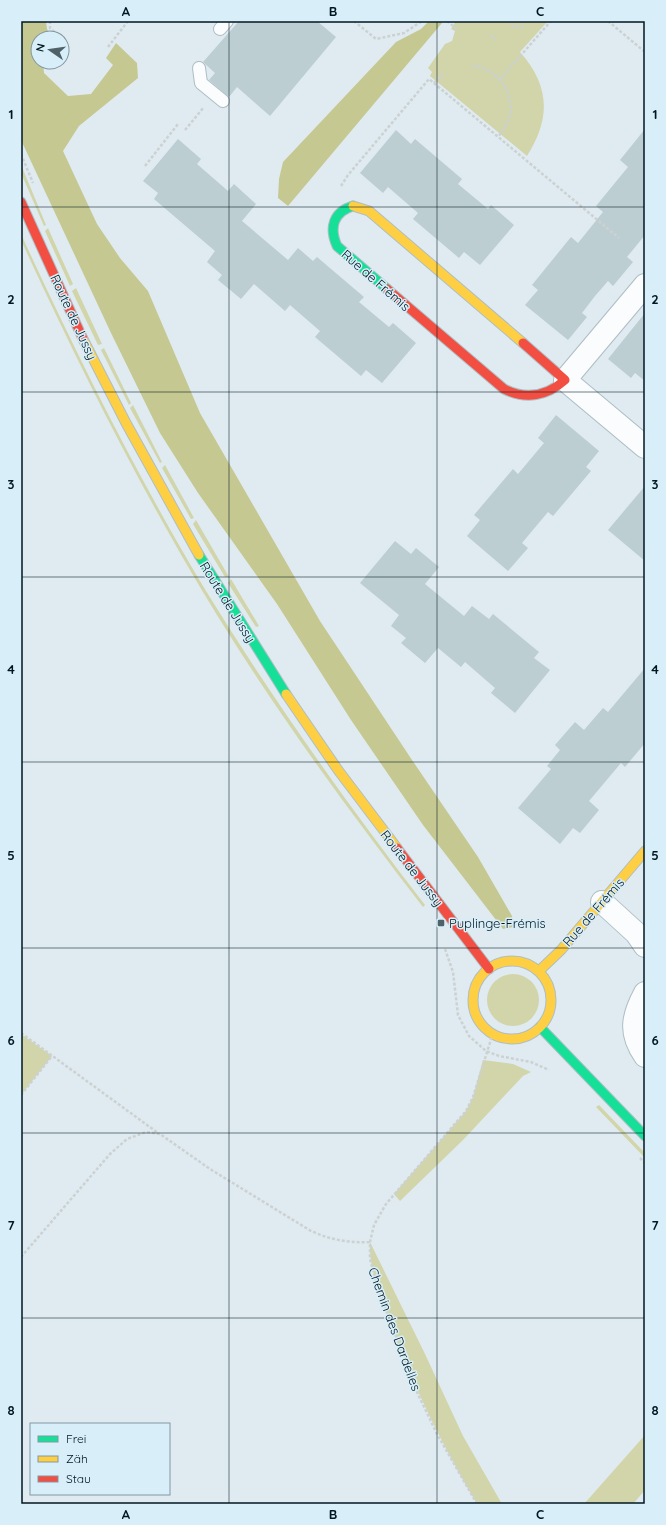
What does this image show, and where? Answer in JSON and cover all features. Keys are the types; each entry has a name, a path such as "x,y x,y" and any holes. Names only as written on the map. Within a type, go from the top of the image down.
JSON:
{"main road":[{"name":"Route de Jussy","path":"21,202 74,320 119,411 167,499 217,585 270,669 337,769 386,836 489,969"},
{"path":"339,213 343,209 353,206 364,208 369,211 565,380"},
{"name":"Rue de Frémis","path":"339,213 332,224 333,239 337,246 504,389 521,396 542,394 558,387 565,380"},
{"name":"Rue de Frémis","path":"539,971 561,950 645,851"},
{"path":"516,961 532,966 539,971 548,984 551,999 548,1014 540,1027 530,1034 518,1038 509,1038 493,1033 487,1029 478,1017 474,1002 474,994 479,980 489,969 497,964 516,961"},
{"path":"540,1027 645,1136"}],"street":[{"name":"Rue de Frémis","path":"565,380 645,285"},
{"path":"565,380 645,447"},
{"path":"602,902 636,933 645,944"},
{"path":"645,993 637,1010 634,1024 635,1038 645,1056"}],"lane":[{"path":"199,68 202,84 219,98"}],"path":[{"path":"50,21 50,28 52,30"},
{"path":"108,47 128,21"},
{"path":"354,21 376,39 404,33 422,21"},
{"path":"447,21 457,29"},
{"path":"500,79 551,21"},
{"path":"608,21 645,52"},
{"path":"511,26 524,27"},
{"path":"491,35 496,40"},
{"path":"472,66 483,68 500,79 506,89 510,104 510,114 506,125 498,137"},
{"path":"434,83 444,73"},
{"path":"339,213 329,205 348,175 429,79 619,238"},
{"path":"185,130 219,98"},
{"path":"145,166 178,124"},
{"path":"21,154 33,183"},
{"path":"21,1033 210,1169 311,1231 339,1240 370,1242"},
{"name":"Chemin des Dardelles","path":"477,1504 437,1434 417,1392 378,1289 370,1260 370,1242 374,1225 386,1204 466,1111 473,1097 493,1033"},
{"path":"21,1095 52,1056"},
{"path":"21,1256 98,1167 120,1144 138,1134 146,1132 160,1134"}],"green space":[{"path":"21,21 46,21 48,30 30,30 30,70 44,70 44,73 68,96 91,94 113,65 106,58 116,43 137,63 138,78 79,126 63,151 97,224 120,258 148,291 200,413 320,621 478,857 512,916 513,927 503,929 423,825 351,720 277,604 198,493 160,433 111,333 21,140"},
{"path":"429,21 440,21 442,23 288,206 278,198 279,179 283,162 396,42 421,29"},
{"path":"456,21 548,21 520,52 537,77 542,90 544,102 540,128 535,142 527,156 430,76 432,72 428,68 445,44 452,41 455,31 451,29"},
{"path":"22,167 46,225 44,226 21,173"},
{"path":"48,228 73,284 70,286 45,231"},
{"path":"21,234 86,370 132,460 206,591 231,632 284,712 367,829 425,905 423,907 308,753 254,673 203,592 154,506 107,418 42,285 21,240"},
{"path":"76,288 102,344 98,345 72,291"},
{"path":"104,348 131,403 129,405 101,350"},
{"path":"133,405 162,462 160,463 130,408"},
{"path":"165,465 194,518 191,519 162,468"},
{"path":"196,520 229,577 225,577 193,524"},
{"path":"231,579 259,626 256,627 228,583"},
{"path":"513,974 527,978 535,986 539,1000 535,1014 527,1022 513,1026 499,1022 491,1014 487,1000 491,986 499,978"},
{"path":"21,1034 52,1056 21,1095"},
{"path":"483,1060 513,1064 531,1072 523,1076 463,1140 400,1201 394,1194 466,1111 473,1097"},
{"path":"599,1105 645,1153 645,1158 596,1107"},
{"path":"370,1242 463,1436 502,1504 477,1504 440,1437 418,1391 389,1321 373,1272"},
{"path":"645,1435 645,1490 633,1504 584,1504"}],"building":[{"path":"239,21 317,21 336,37 270,116 237,87 229,97 209,80 215,73 203,62"},
{"path":"645,129 645,235 627,257 633,262 613,286 608,281 595,296 582,313 587,317 568,340 525,305 538,290 532,285 571,237 578,243 603,212 596,206 628,167 620,160"},
{"path":"396,130 411,144 415,139 462,179 458,184 488,209 491,205 514,225 480,265 464,252 459,258 413,219 418,213 388,187 383,193 360,173"},
{"path":"178,139 201,159 197,164 228,191 234,184 256,204 242,221 288,260 298,248 313,261 317,257 364,297 359,302 389,327 393,323 416,343 382,383 366,370 361,376 315,337 320,331 290,305 285,311 254,284 241,299 218,280 222,275 207,262 215,251 154,199 158,193 143,181"},
{"path":"645,313 645,381 635,373 631,378 608,359"},
{"path":"556,415 599,451 586,467 591,471 553,516 548,512 522,543 528,548 508,571 467,536 480,520 474,515 513,469 518,474 544,443 538,438"},
{"path":"645,486 645,561 608,530"},
{"path":"395,541 411,554 416,548 439,567 425,584 464,616 472,606 489,619 493,614 539,652 534,658 550,670 515,713 491,693 495,688 465,662 461,667 438,648 425,663 401,643 406,638 391,626 399,615 360,583"},
{"path":"645,668 645,743 625,767 621,763 589,801 599,810 580,833 573,828 560,844 518,808 551,769 547,766 560,750 555,745 575,722 584,730 603,708 608,712"}],"traffic: fast":[{"path":"353,206 341,212 334,222 333,233 337,246 387,289"},
{"path":"199,555 286,694"},
{"path":"540,1027 645,1136"}],"traffic: slow":[{"path":"353,206 369,211 523,343"},
{"path":"83,339 126,423 199,555"},
{"path":"286,694 338,770 397,848"},
{"path":"539,971 561,950 645,851"},
{"path":"512,961 527,964 534,968 544,978 548,985 551,1000 548,1015 544,1022 534,1032 527,1036 512,1039 497,1036 490,1032 480,1022 476,1015 473,1000 476,985 480,978 490,968 497,964 512,961"}],"traffic: jam":[{"path":"21,202 83,339"},
{"path":"387,289 504,389 520,394 536,395 551,390 565,380 523,343"},
{"path":"397,848 489,969"}],"place":[{"name":"Puplinge-Frémis","path":"441,923"}]}
